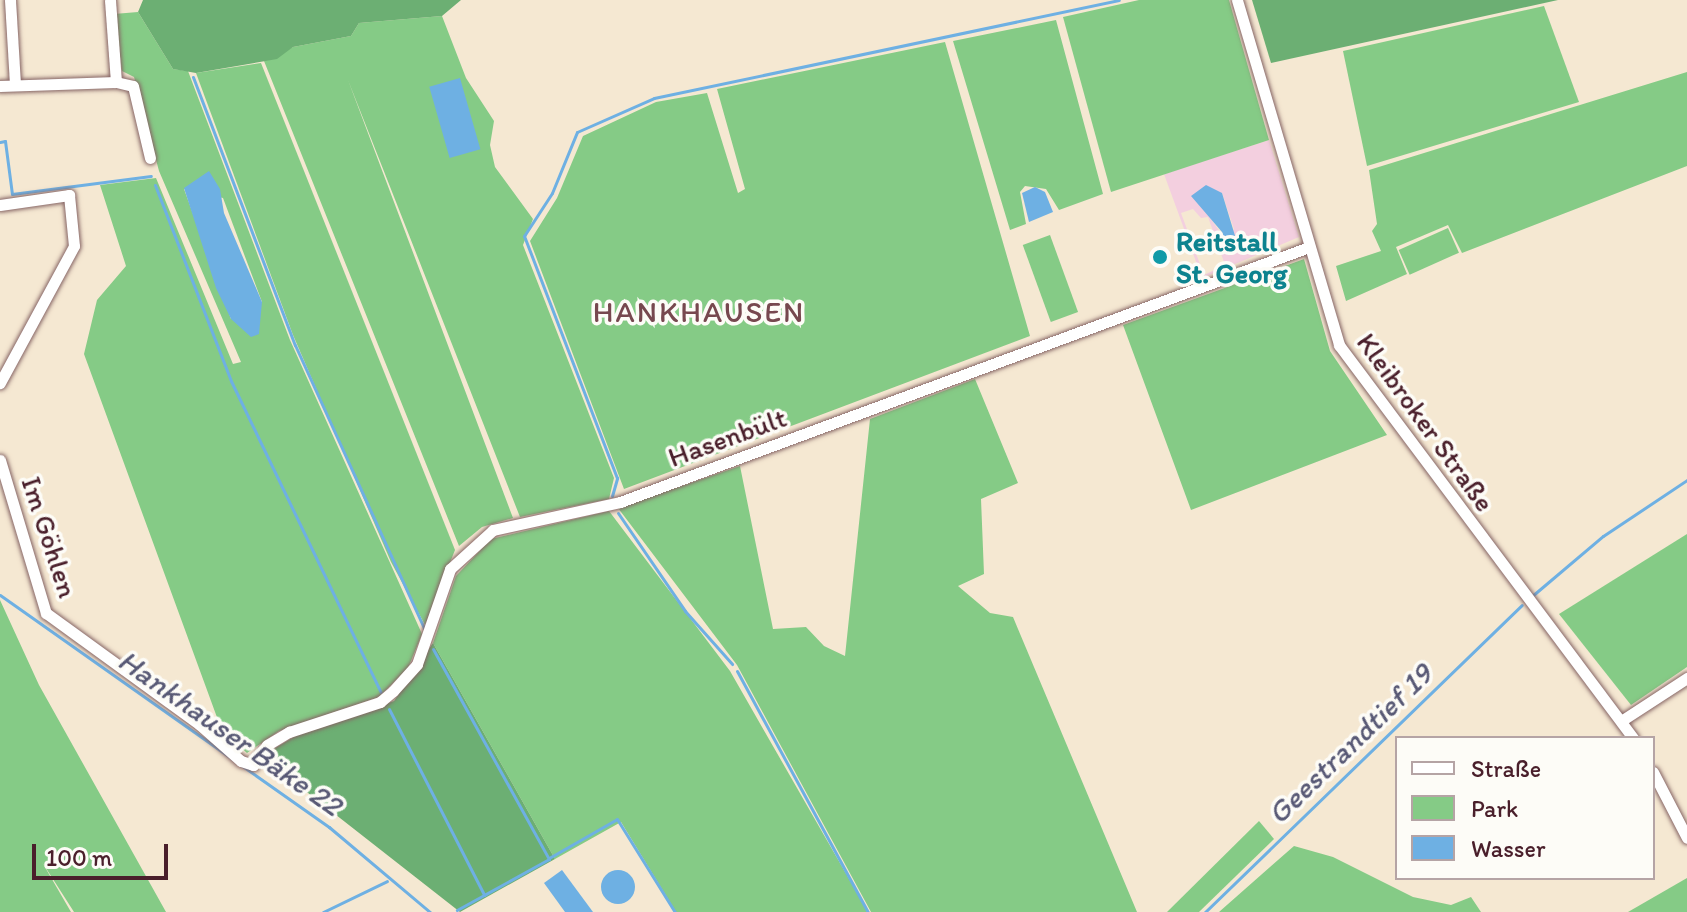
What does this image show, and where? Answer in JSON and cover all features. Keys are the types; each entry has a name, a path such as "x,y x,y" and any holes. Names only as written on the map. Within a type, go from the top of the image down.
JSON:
{"street":[{"path":"10,0 15,85"},
{"path":"110,0 116,82"},
{"name":"Kleibroker Straße","path":"1237,0 1330,323 1352,368 1632,736"},
{"path":"0,86 116,82 133,86 150,158"},
{"path":"0,205 69,195 74,246 0,383"},
{"name":"Hasenbült","path":"253,765 267,745 289,732 380,702 393,691 417,664 450,569 493,530 620,502 1309,247"},
{"name":"Im Göhlen","path":"0,460 46,613 199,724 241,761 253,765"},
{"path":"1621,721 1687,678"},
{"path":"1655,776 1687,838"}],"shaded area":[{"path":"1269,140 1299,237 1202,278 1164,174","holes":["1222,193 1234,229 1226,240 1205,211","1193,209 1201,218 1208,217 1225,265 1204,275 1181,213"]}],"green space":[{"path":"143,0 461,0 442,16 359,23 351,36 293,47 277,59 196,73 173,69 138,12"},
{"path":"1139,0 1229,0 1269,140 1111,192 1063,17"},
{"path":"1252,0 1558,0 1271,63"},
{"path":"1544,6 1579,102 1367,166 1343,51"},
{"path":"138,12 173,69 188,71 290,340 422,634 408,668 379,697 279,731 247,753 222,731 84,354 97,300 126,266 100,185 156,178 233,364 241,362 159,171 134,77 122,71 114,14","holes":["184,189 223,198 262,302 231,319"]},
{"path":"442,16 466,78 494,121 490,145 495,167 533,219 523,245 614,478 609,499 520,517 348,80 513,518 482,527 459,546 264,61 293,47 351,36 359,23"},
{"path":"1056,20 1103,194 1059,210 1046,189 1025,186 1020,192 1026,224 1010,230 953,41"},
{"path":"945,42 1030,336 624,489 530,241 557,198 583,136 656,102 707,93 738,193 745,189 717,89"},
{"path":"261,63 455,550 425,625 391,562 293,335 196,73"},
{"path":"1687,72 1687,166 1462,253 1448,225 1396,247 1407,274 1346,301 1336,266 1381,251 1372,231 1377,224 1369,170"},
{"path":"1448,228 1459,253 1410,275 1399,250"},
{"path":"1050,235 1078,312 1051,322 1023,245"},
{"path":"1304,259 1330,351 1387,435 1191,510 1123,325"},
{"path":"975,379 1018,483 981,499 984,574 958,586 990,613 1013,617 1137,912 871,912 737,665 618,508 740,466 773,629 806,627 824,646 845,656 870,419"},
{"path":"609,511 730,671 868,912 676,912 621,822 555,859 433,643 456,576 491,539"},
{"path":"1687,534 1687,667 1631,705 1559,614"},
{"path":"0,600 39,685 166,912 74,912 42,862 71,912 0,912"},
{"path":"433,643 555,859 460,912 271,764 272,750 297,735 394,701"},
{"path":"1259,821 1274,839 1199,912 1167,912"},
{"path":"1294,846 1333,857 1413,897 1451,905 1471,897 1481,912 1219,912"},
{"path":"1687,878 1687,912 1628,912"}],"water":[{"path":"460,78 480,149 450,158 429,87"},
{"path":"209,171 220,189 224,213 262,302 259,334 251,337 231,319 216,288 184,188"},
{"path":"1206,185 1222,193 1236,239 1231,253 1222,232 1191,196"},
{"path":"1035,187 1045,192 1053,212 1029,222 1022,193"},
{"path":"562,870 593,912 565,912 544,883"},
{"path":"618,870 630,875 635,887 630,899 618,904 606,899 601,887 606,875"}],"waterway":[{"path":"612,496 617,478 524,236 552,193 577,132 654,98 1119,0"},
{"path":"193,77 295,345 424,628"},
{"path":"0,142 5,141 12,194 151,176"},
{"path":"155,185 231,381 381,692"},
{"name":"Geestrandtief 19","path":"1532,596 1603,536 1687,480"},
{"path":"618,513 685,611 732,664"},
{"name":"Hankhauser Bäke 22","path":"0,595 329,827 430,912"},
{"name":"Geestrandtief 19","path":"1205,912 1522,605"},
{"path":"433,649 549,859 484,895"},
{"path":"737,671 868,912"},
{"path":"389,709 484,895 457,910"},
{"path":"549,858 617,819 675,912"},
{"path":"323,912 387,881"}],"place":[{"name":"Reitstall St. Georg","path":"1160,257"}],"district":[{"name":"HANKHAUSEN","path":"699,312"}]}
